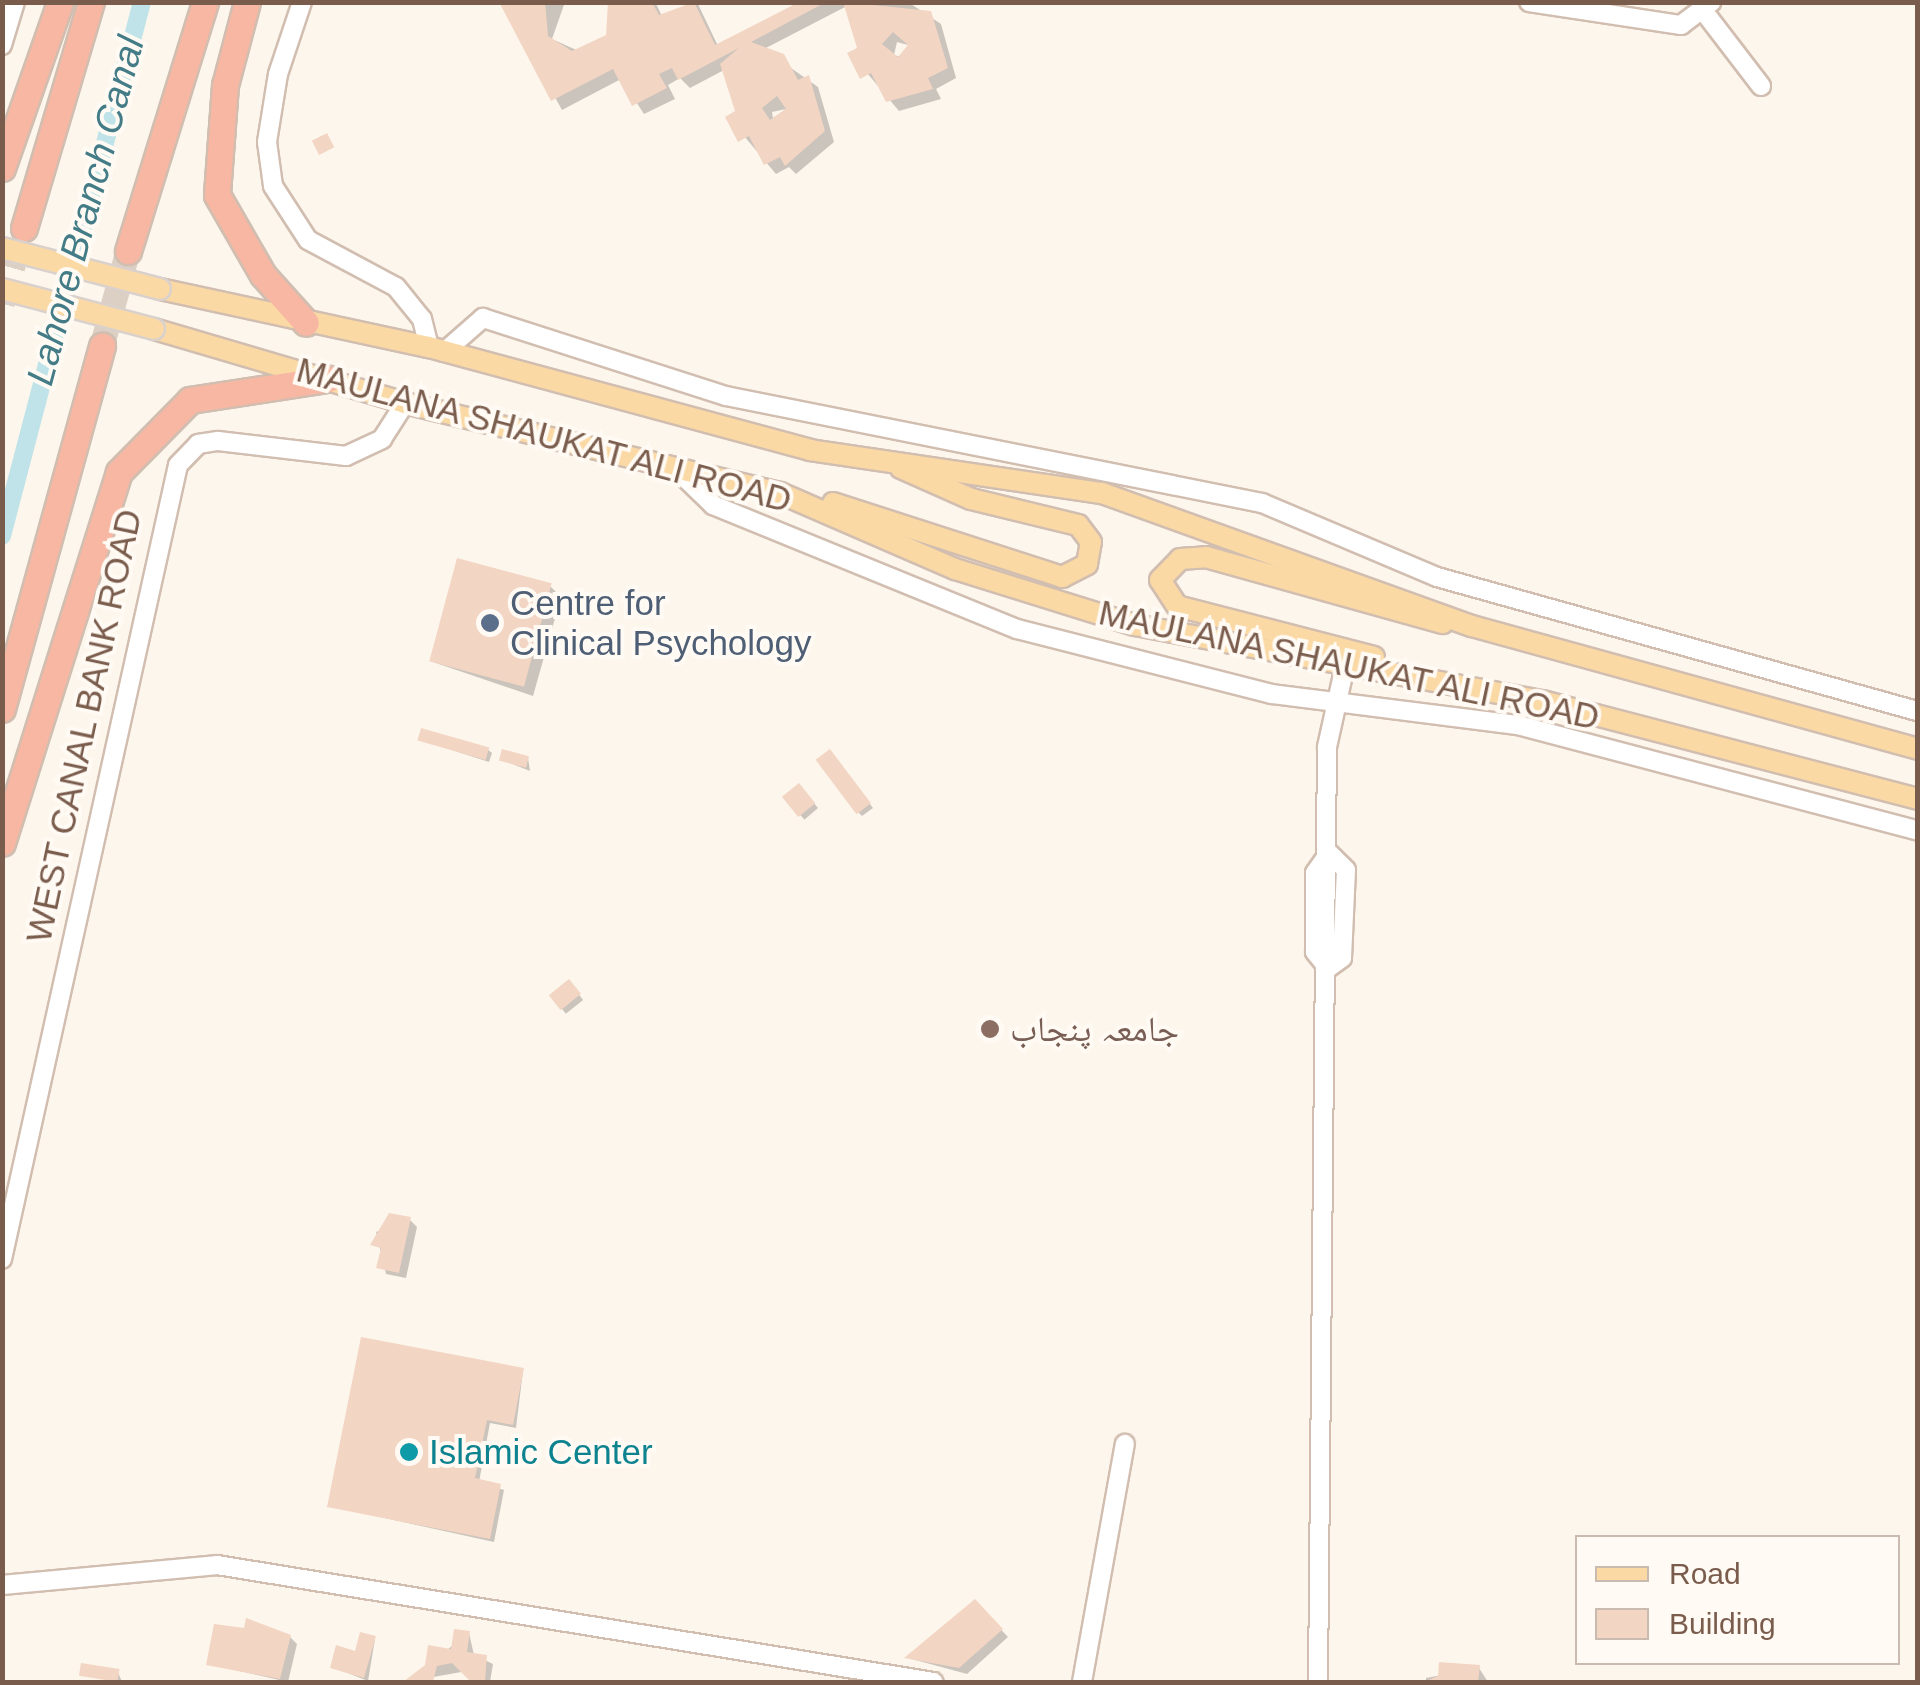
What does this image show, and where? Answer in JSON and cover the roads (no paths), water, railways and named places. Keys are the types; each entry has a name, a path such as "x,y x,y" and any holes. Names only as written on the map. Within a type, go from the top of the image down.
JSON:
{"highway":[{"path":"2,168 60,2"},
{"path":"24,228 91,2"},
{"path":"128,251 205,2"},
{"path":"247,2 226,85 217,195 262,275 306,323"},
{"name":"WEST CANAL BANK ROAD","path":"2,709 102,346"},
{"path":"2,843 119,472 190,400 328,379"}],"main road":[{"name":"MAULANA SHAUKAT ALI ROAD","path":"2,248 160,289 437,350 890,463 1102,493 1472,626 1918,748"},
{"name":"MAULANA SHAUKAT ALI ROAD","path":"2,289 405,403 796,499 955,569 1109,618 1437,680 1918,799"},
{"path":"796,499 1062,576 1088,564 1091,542 1078,525 972,498 890,463"},
{"path":"1437,680 1304,634 1177,606 1160,580 1180,559 1206,556 1406,620 1472,626"}],"street":[{"path":"2,45 16,2"},
{"path":"302,2 275,91 272,186 308,240 396,286 422,320 437,350 482,318 726,396 1262,503 1492,594 1918,711"},
{"path":"1529,2 1681,25 1706,6 1761,86"},
{"name":"WEST CANAL BANK ROAD","path":"2,1258 178,466 198,444 218,441 346,456 382,440 405,403"},
{"path":"678,470 713,505 1018,630 1343,704 1518,725 1918,831"},
{"path":"1318,1682 1328,968 1315,952 1316,873 1330,853 1327,746 1343,704 1346,661"},
{"path":"1328,968 1342,958 1346,870 1330,853"},
{"path":"1082,1682 1125,1444"},
{"path":"2,1585 217,1566 934,1682"}],"waterway":[{"name":"Lahore Branch Canal","path":"2,536 142,2"}],"tunnel":[{"path":"2,303 24,228"},
{"path":"102,346 128,251"}],"place":[{"name":"Centre for Clinical Psychology","path":"490,623"},
{"name":"جامعہ پنجاب","path":"990,1029"},
{"name":"Islamic Center","path":"409,1452"}]}
